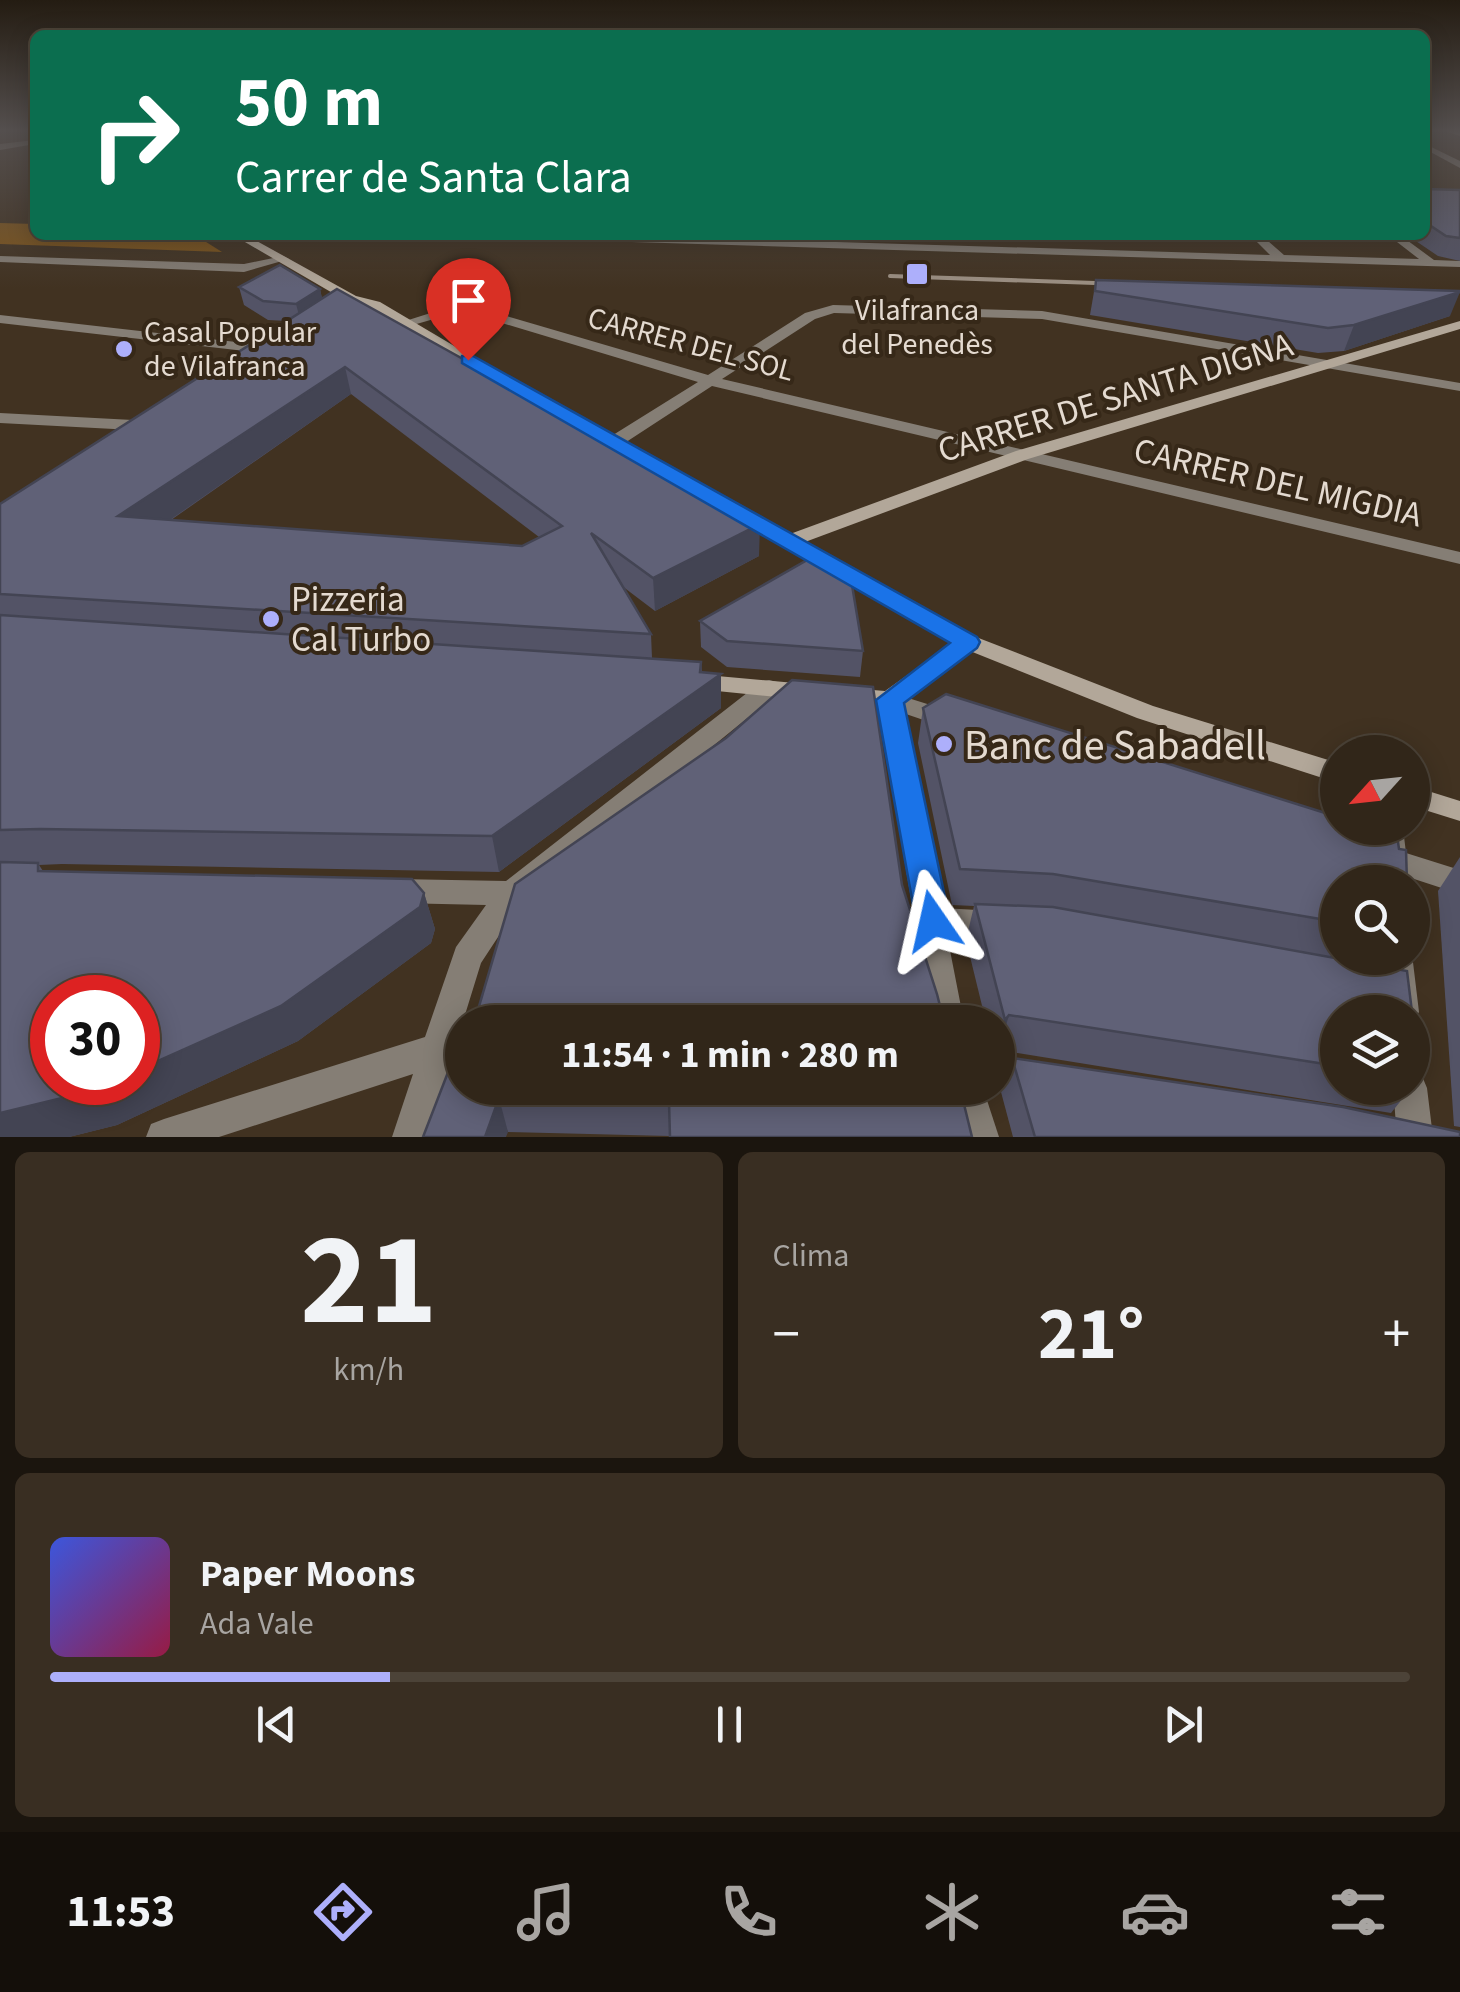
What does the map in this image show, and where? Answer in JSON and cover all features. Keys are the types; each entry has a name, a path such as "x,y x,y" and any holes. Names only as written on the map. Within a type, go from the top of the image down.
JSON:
{"street":[{"path":"247,240 352,299 376,305 575,422"},
{"path":"846,240 990,250 1460,264"},
{"path":"987,240 990,250"},
{"path":"1125,240 1136,254"},
{"path":"1260,240 1281,259"},
{"path":"1399,240 1431,263"},
{"path":"0,259 244,268 283,260"},
{"path":"336,309 352,299"},
{"name":"CARRER DEL SOL","path":"406,323 462,307 714,382 1022,455"},
{"path":"614,445 810,316 1052,326 1075,322 1460,387"},
{"path":"0,319 271,350"},
{"name":"CARRER DE SANTA DIGNA","path":"792,540 1022,455 1460,325"},
{"path":"256,361 287,340"},
{"path":"0,418 164,426 131,449"},
{"name":"CARRER DEL MIGDIA","path":"1022,455 1460,558"},
{"path":"660,470 792,540 968,642 1092,693 1320,767"},
{"path":"890,700 968,642"},
{"path":"670,681 890,700 964,724"},
{"path":"459,1005 467,957 510,893 769,688"},
{"path":"890,700 945,1005"},
{"path":"1430,802 1460,811"},
{"path":"1355,849 1381,865"},
{"path":"1430,878 1460,882"},
{"path":"373,890 510,893"},
{"path":"933,921 1024,925"},
{"path":"1363,984 1387,995"},
{"path":"164,1137 445,1050"},
{"path":"410,1137 445,1063"},
{"path":"1015,1074 1076,1084"},
{"path":"971,1105 980,1137"},
{"path":"1371,1131 1413,1137 1411,1105"}],"shaded area":[{"path":"0,223 30,224 30,240 203,240 222,252 0,244"}],"building":[{"path":"1430,189 1460,190 1460,238 1446,236 1430,225"},
{"path":"280,265 320,289 296,304 263,301 239,287"},
{"path":"1096,280 1460,292 1354,325 1328,328 1095,291"},
{"path":"337,289 760,524 653,578 591,533 651,634 0,594 0,504","holes":["345,367 562,526 522,546 118,516"]},
{"path":"809,559 852,585 863,651 727,641 700,621"},
{"path":"0,615 701,662 700,672 721,674 492,836 0,830"},
{"path":"792,680 873,687 902,885 940,1005 479,1005 515,884 726,738"},
{"path":"946,694 1320,811 1320,845 1398,845 1399,849 1406,850 1406,865 1320,865 1320,919 1053,874 960,869 923,708"},
{"path":"0,862 38,863 38,871 412,879 424,893 420,907 281,1006 160,1060 160,975 30,975 30,1105 33,1105 0,1113"},
{"path":"975,904 1053,907 1320,955 1320,975 1407,975 1410,995 1320,995 1320,1063 1015,1016 1015,1005 1001,1005"},
{"path":"1015,1058 1343,1107 1460,1132 1460,1137 1035,1137"},
{"path":"445,1080 445,1105 496,1105 485,1137 423,1137"},
{"path":"669,1105 964,1105 972,1137 670,1137"}],"railway":[{"path":"890,276 1124,284"}],"place":[{"name":"Vilafranca del Penedès","path":"917,274"},
{"name":"Casal Popular de Vilafranca","path":"124,349"},
{"name":"Pizzeria Cal Turbo","path":"271,619"},
{"name":"Banc de Sabadell","path":"944,744"}],"route":[{"path":"468,360 968,642 890,700 933,921"}]}
